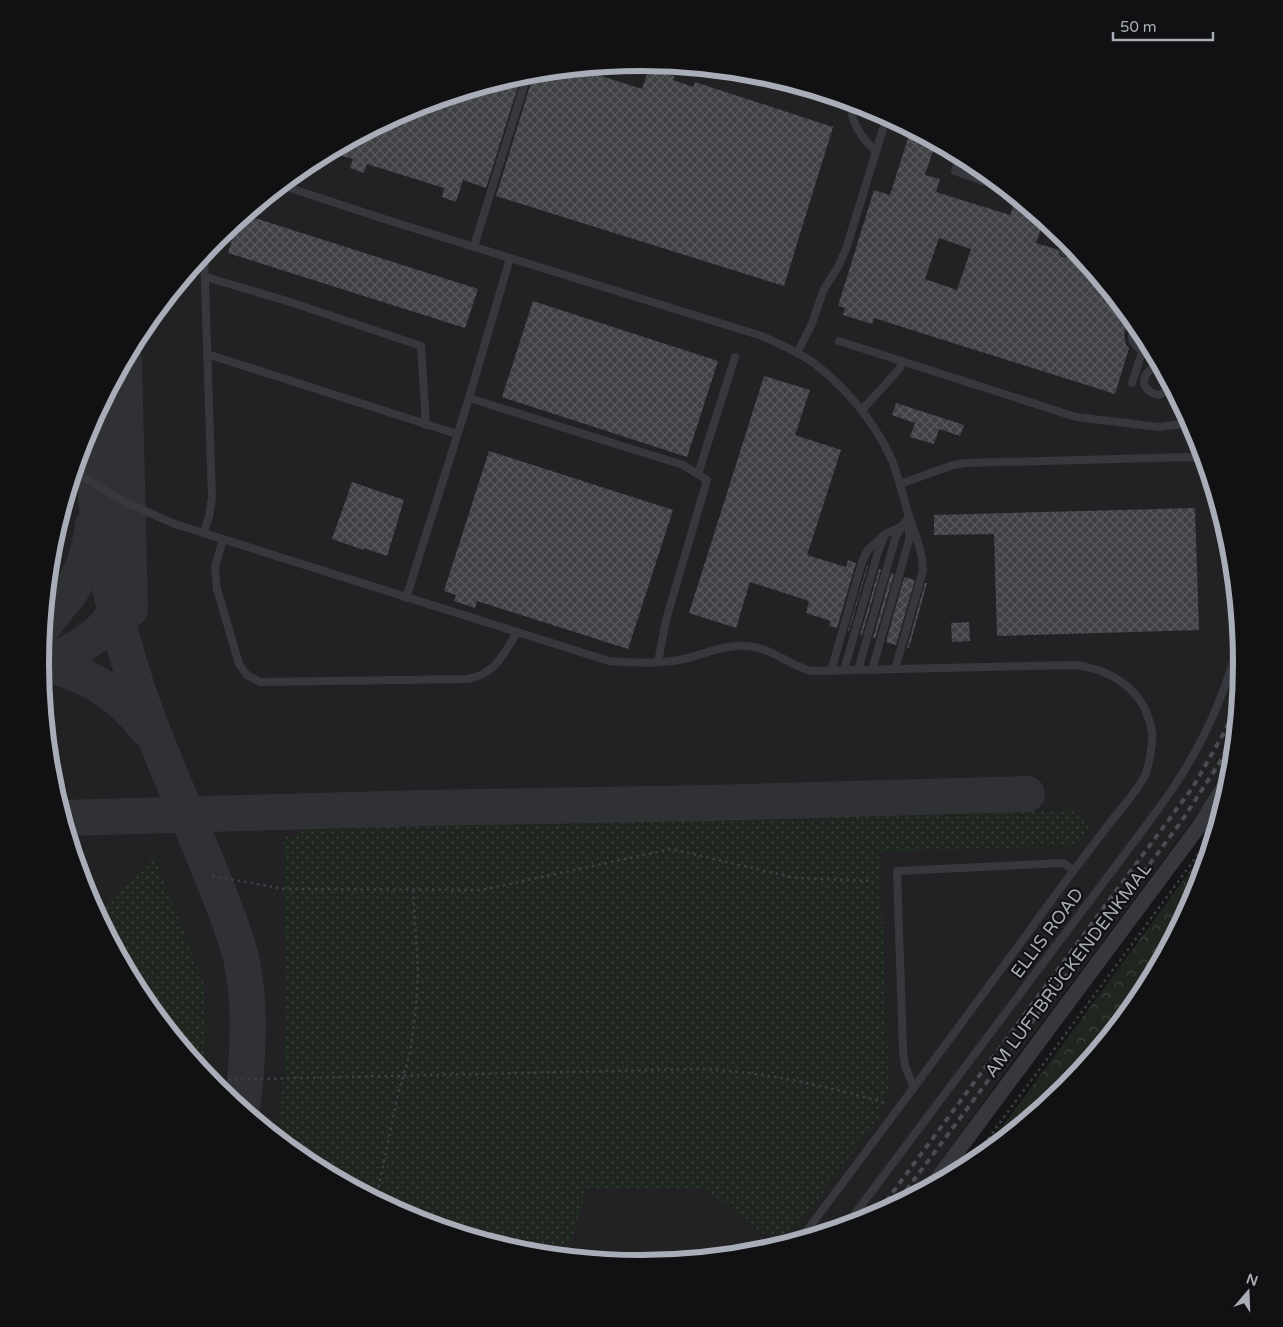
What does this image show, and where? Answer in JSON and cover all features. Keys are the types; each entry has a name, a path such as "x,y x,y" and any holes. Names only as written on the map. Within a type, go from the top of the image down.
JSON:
{"street":[{"name":"AM LUFTBRÜCKENDENKMAL","path":"940,1176 1219,796"}],"lane":[{"path":"474,246 525,82"},
{"path":"851,110 852,118 876,151"},
{"path":"797,353 811,326 824,289 844,254 885,123"},
{"path":"957,162 954,171 988,183"},
{"path":"289,187 762,336 816,364 844,389 862,410 880,437 900,484 923,559 923,571 895,669"},
{"path":"406,598 469,398 510,258"},
{"path":"203,533 209,517 212,498 205,263"},
{"path":"206,277 290,302 420,346 426,424"},
{"path":"1132,331 1131,339 1134,345 1142,347"},
{"path":"840,341 1076,416 1159,427 1183,424"},
{"path":"1132,383 1145,352"},
{"path":"207,354 457,434"},
{"path":"698,474 735,358"},
{"path":"862,410 900,368 902,361"},
{"path":"1155,367 1145,375 1145,385 1148,391 1159,395 1168,391"},
{"path":"469,398 683,465 707,480 666,620 658,662"},
{"path":"1190,457 1196,455"},
{"path":"900,484 953,465 965,463 1197,458"},
{"path":"79,475 127,503 176,524 609,661 636,663 680,660 734,646 749,646 771,653 800,668 811,671 1076,665 1093,667 1127,685 1145,706 1150,724 1153,741 1146,773 896,1113 805,1233"},
{"path":"858,670 896,536 909,516"},
{"path":"872,670 909,540 909,516"},
{"path":"831,671 862,562 867,551 885,534 902,526"},
{"path":"844,670 878,552 885,534"},
{"path":"223,539 215,567 217,589 239,664 247,675 260,682 474,678 492,670 517,633"},
{"name":"ELLIS ROAD","path":"853,1217 1146,827 1177,782 1199,745 1215,711 1234,655"},
{"path":"914,1088 905,1066 903,1050 897,871 1063,863 1074,870"}],"path":[{"path":"978,1151 1206,844"},
{"path":"212,876 284,889 482,890 671,849 795,878 872,881"},
{"path":"377,1194 398,1094 410,1053 416,1007 418,972 412,890"},
{"path":"219,1080 688,1069 724,1070 776,1077 835,1089 882,1102 896,1113"}],"shaded area":[{"path":"642,71 680,72 757,82 832,102 868,116 938,150 971,171 1002,193 1061,244 1112,303 1155,367 1173,401 1203,473 1223,548 1229,586 1233,625 1233,702 1225,766 1209,796 1194,819 923,1185 868,1211 832,1225 795,1236 757,1245 680,1255 603,1255 564,1251 526,1245 451,1225 379,1195 345,1177 281,1134 222,1083 171,1024 149,993 128,960 94,890 80,854 60,779 50,702 49,664 50,625 60,548 80,473 94,437 128,367 149,334 171,303 222,244 281,193 312,171 345,150 415,116 451,102 526,82 603,72"}],"green space":[{"path":"1072,810 1090,826 1076,846 880,852 889,1089 878,1111 881,1115 801,1222 784,1235 774,1236 763,1233 704,1188 587,1188 568,1251 526,1245 488,1236 451,1225 415,1211 345,1177 278,1131 284,1064 285,1026 283,837 297,837 304,826"},
{"path":"1203,853 1173,926 1155,960 1112,1024 1061,1083 991,1142"},
{"path":"154,856 203,980 206,1015 206,1065 171,1024 149,993 128,960 102,907"}],"building":[{"path":"648,71 660,71 675,76 673,80 693,87 695,82 833,127 784,286 496,196 531,81 592,73 642,89"},
{"path":"519,84 486,188 463,180 456,202 442,197 444,188 367,164 364,173 350,168 353,159 338,155 379,132 415,116 451,102"},
{"path":"909,135 934,148 925,175 940,179 936,192 1010,215 1014,204 1032,218 1041,227 1036,243 1059,250 1059,254 1062,257 1070,254 1112,303 1128,325 1124,334 1126,345 1129,348 1115,394 874,318 872,324 843,315 845,308 838,306 874,190 890,195","holes":["939,238 971,249 957,290 925,279"]},
{"path":"252,217 478,289 465,328 228,253 234,233"},
{"path":"533,301 718,361 687,457 502,397"},
{"path":"764,376 810,390 795,435 841,450 807,555 846,567 848,560 856,563 837,628 829,626 831,621 806,613 809,601 750,582 736,628 689,613"},
{"path":"896,403 964,425 960,436 939,429 934,444 910,437 915,423 892,415"},
{"path":"489,451 673,510 628,649 477,601 475,608 454,601 456,595 444,591"},
{"path":"352,482 404,500 387,556 332,539"},
{"path":"1195,508 1199,630 997,636 994,534 934,535 934,515"},
{"path":"867,566 868,566 848,631"},
{"path":"879,569 881,570 862,635 860,635"},
{"path":"891,573 894,574 875,639 873,638"},
{"path":"904,577 915,580 896,645 886,642"},
{"path":"925,583 927,583 909,648 907,648"},
{"path":"969,622 970,641 952,642 951,623"}],"taxiway":[{"path":"124,374 130,609"},
{"path":"92,442 96,496 106,568 132,673 162,754 218,891 240,953 246,991 248,1025 243,1102"},
{"path":"51,617 78,579 88,552 93,525"},
{"path":"49,665 88,642 107,625 122,597"},
{"path":"49,665 71,672 99,685 124,704 146,728"},
{"path":"69,818 1027,794"}],"railway":[{"path":"884,1204 1193,787 1226,729 1232,715"},
{"path":"902,1196 1181,822 1220,762 1228,745"}]}
